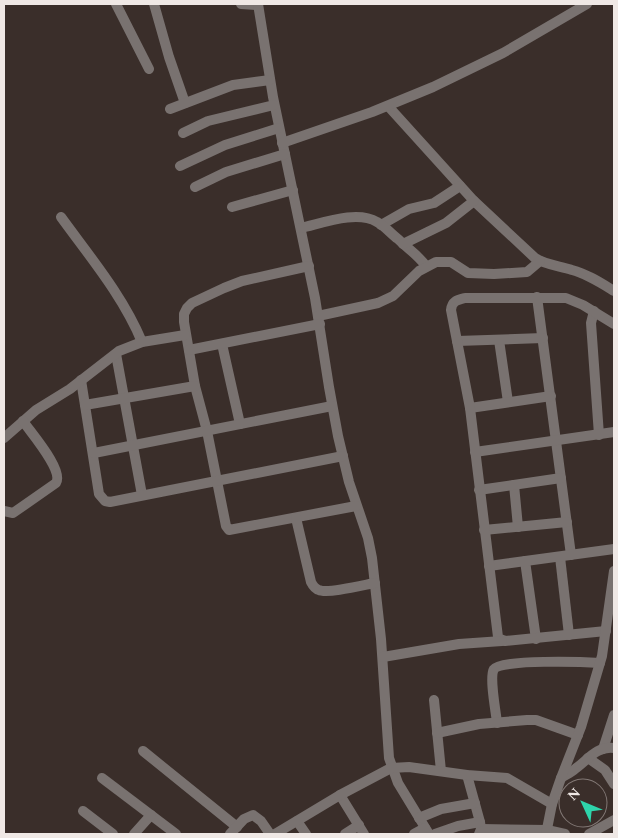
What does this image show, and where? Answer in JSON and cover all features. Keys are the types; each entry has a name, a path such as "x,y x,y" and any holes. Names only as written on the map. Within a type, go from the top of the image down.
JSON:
{"street":[{"path":"116,4 148,69"},
{"path":"154,4 169,57 185,103"},
{"path":"241,4 258,4 274,105 319,320 332,406 356,506 368,538 383,657 386,695 386,743 391,768 427,831 414,834"},
{"path":"195,187 226,172 433,87 503,53 586,4"},
{"path":"170,109 233,85 270,80"},
{"path":"183,134 208,121 274,105"},
{"path":"388,106 474,201 540,261 573,270 614,291"},
{"path":"180,166 225,145 279,128"},
{"path":"381,224 409,209 434,203 460,186"},
{"path":"232,207 293,190"},
{"path":"404,244 446,223 474,201"},
{"path":"61,216 124,305 142,342"},
{"path":"301,228 362,216 368,217 381,224 412,250 426,266"},
{"path":"189,350 222,344 319,320 378,303 393,296 426,266 436,262 451,262 468,273 521,274 527,272 540,261"},
{"path":"309,266 242,281 192,303 184,314 185,335 226,526 229,530 356,506"},
{"path":"537,297 571,555"},
{"path":"502,641 498,637 470,408 451,310 452,304 457,300 558,297 572,299 614,324"},
{"path":"594,311 591,323 599,435"},
{"path":"4,438 23,421 129,346 185,335"},
{"path":"457,341 543,338"},
{"path":"499,340 508,402"},
{"path":"222,344 240,424"},
{"path":"116,354 142,495"},
{"path":"81,380 101,498 110,502 344,456"},
{"path":"85,405 196,386"},
{"path":"470,408 551,396"},
{"path":"94,453 332,406"},
{"path":"4,511 13,513 20,509 58,480 58,473 49,457 23,421"},
{"path":"475,452 614,432"},
{"path":"479,490 561,478"},
{"path":"514,485 518,527"},
{"path":"296,518 311,582 315,588 328,591 374,584"},
{"path":"484,530 567,522"},
{"path":"489,566 614,549"},
{"path":"560,557 568,635"},
{"path":"525,561 536,639"},
{"path":"560,778 578,736 600,663 614,571"},
{"path":"383,657 460,644 606,632"},
{"path":"497,723 492,677 494,669 497,667 505,664 554,662 600,663"},
{"path":"434,700 441,771"},
{"path":"603,749 614,715"},
{"path":"437,733 479,724 536,720 578,736"},
{"path":"560,778 603,749 614,748"},
{"path":"143,751 233,830 250,815 253,815 261,820 270,834"},
{"path":"588,758 605,770 614,784"},
{"path":"275,834 340,795 391,768 408,766 467,776 506,778 552,804"},
{"path":"467,776 479,828"},
{"path":"102,778 176,834"},
{"path":"546,832 558,784"},
{"path":"340,795 362,830 344,834"},
{"path":"419,818 441,809 474,804"},
{"path":"83,811 113,834"},
{"path":"134,834 151,815"},
{"path":"589,834 614,820"},
{"path":"297,821 306,834"},
{"path":"434,834 458,826 565,834"}]}
